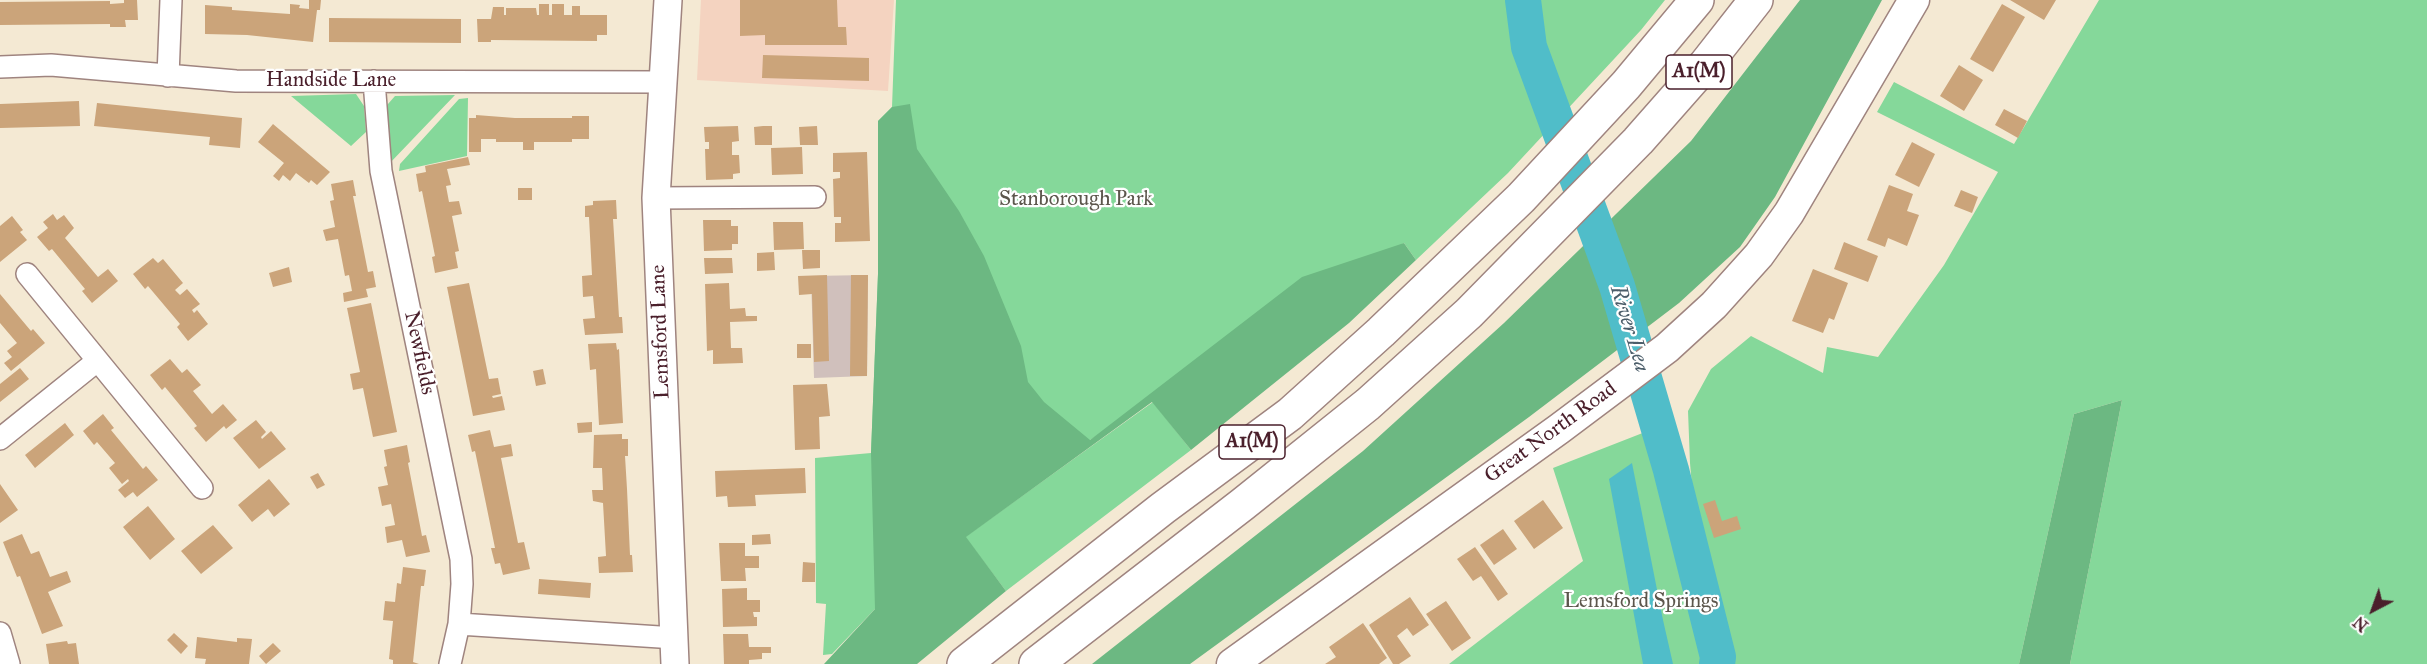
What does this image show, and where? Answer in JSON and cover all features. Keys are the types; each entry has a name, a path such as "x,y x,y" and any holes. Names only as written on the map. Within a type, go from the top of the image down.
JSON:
{"highway":[{"name":"A1(M)","path":"964,664 1163,508 1290,414 1450,268 1521,198 1608,105 1696,0"},
{"name":"A1(M)","path":"1036,664 1368,404 1469,313 1638,141 1705,64 1756,0"}],"main road":[{"name":"Great North Road","path":"1232,664 1540,443 1667,348 1730,287 1759,255 1825,156 1914,0"}],"street":[{"path":"168,76 171,0"},
{"name":"Lemsford Lane","path":"668,0 656,198 675,651"},
{"name":"Handside Lane","path":"0,67 51,65 236,81 663,82"},
{"name":"Newfields","path":"374,81 381,171 461,559 459,624 450,664"},
{"path":"656,198 815,197"},
{"path":"27,274 202,488"},
{"path":"0,439 97,361"},
{"path":"459,624 675,651"},
{"path":"0,633 9,664"}],"shaded area":[{"path":"701,0 894,0 888,91 697,80"},
{"path":"868,275 867,376 814,378 811,276"}],"green space":[{"name":"Stanborough Park","path":"896,0 1665,0 1641,30 1508,173 1416,260 1404,243 1090,440 944,544 875,609 832,654 823,655 826,604 816,603 815,458 871,453 878,274 878,121 892,107"},
{"path":"1800,0 1882,0 1775,197 1740,247 1679,303 1529,417 1190,664 1092,664 1363,451 1504,323 1691,141"},
{"path":"2099,0 2427,0 2427,664 2070,664 2122,400 2074,414 2019,664 1727,664 1721,609 1693,498 1690,463 1688,411 1711,369 1751,336 1823,373 1827,347 1878,357 1944,265 1998,172 1877,112 1894,82 2014,144"},
{"path":"356,94 364,106 366,132 351,146 291,96"},
{"path":"455,95 389,164 383,117 388,104 395,96"},
{"path":"468,98 467,156 399,171 400,164 459,99"},
{"path":"910,104 917,149 959,211 984,256 1021,346 1028,382 1044,402 1090,440 1302,277 1404,243 1416,260 1349,323 1191,450 1152,402 966,537 1006,591 917,664 824,664 875,609 871,453 878,274 878,121 892,107"},
{"path":"2122,400 2070,664 2019,664 2074,414"},
{"path":"1153,402 1191,450 1006,591 965,537"},
{"name":"Lemsford Springs","path":"1658,427 1716,649 1714,664 1449,664 1583,561 1553,468"}],"water":[{"path":"1632,463 1673,664 1643,664 1609,479"}],"building":[{"path":"124,0 137,0 138,20 125,20 126,27 110,27 110,24 0,25 0,2 110,1 110,4 124,3"},
{"path":"309,0 321,0 320,10 317,10 313,42 247,35 205,34 205,5 232,7 232,10 290,14 290,4 309,9"},
{"path":"740,0 837,0 838,27 846,27 847,45 765,45 765,35 740,36"},
{"path":"2010,0 2056,0 2044,20"},
{"path":"539,4 549,4 549,15 552,15 552,4 564,4 564,15 572,15 572,6 580,6 580,15 607,15 607,35 597,35 597,41 491,40 491,42 478,42 477,19 491,19 493,7 504,7 504,15 506,15 506,8 536,8 537,15 539,15"},
{"path":"2002,4 2025,17 1993,72 1970,59"},
{"path":"329,18 461,19 461,43 329,42"},
{"path":"763,55 869,58 869,81 762,78"},
{"path":"1959,65 1983,80 1964,111 1940,96"},
{"path":"79,101 80,126 0,128 0,104"},
{"path":"97,103 242,118 240,148 209,145 210,137 94,126"},
{"path":"2004,109 2027,121 2018,138 1995,125"},
{"path":"476,115 515,118 589,116 589,139 572,139 572,142 534,142 534,150 523,150 523,142 496,142 496,139 481,139 481,152 469,152 469,118 476,118"},
{"path":"273,124 330,172 317,185 311,180 309,183 296,173 290,181 283,175 279,181 273,176 284,163 258,142"},
{"path":"738,126 739,141 732,142 732,155 739,155 740,173 733,174 733,179 706,180 705,149 709,149 709,142 705,142 704,127"},
{"path":"772,126 772,145 755,145 754,127"},
{"path":"817,126 818,145 800,145 799,127"},
{"path":"1912,142 1935,154 1919,187 1895,175"},
{"path":"802,147 803,174 772,175 771,148"},
{"path":"867,152 870,241 835,242 835,223 841,223 841,217 834,217 833,179 840,178 840,172 833,172 833,153"},
{"path":"468,157 470,165 447,169 451,185 446,186 449,202 459,201 462,214 452,216 459,251 455,252 458,268 435,273 432,257 435,256 422,191 419,192 416,174 426,172 425,166"},
{"path":"353,180 356,196 353,196 368,272 373,271 376,287 366,289 368,297 344,302 343,293 352,291 349,275 345,276 338,239 326,241 323,230 335,227 330,201 334,200 331,184"},
{"path":"1889,185 1913,194 1907,211 1919,215 1907,246 1888,238 1885,247 1867,240"},
{"path":"518,188 532,188 532,200 518,200"},
{"path":"1961,190 1978,197 1972,213 1954,206"},
{"path":"616,200 617,219 613,219 619,317 622,317 623,333 585,335 583,319 595,318 593,296 583,297 582,276 592,275 589,217 585,217 585,206 593,205 593,201"},
{"path":"53,214 57,220 64,215 74,228 65,238 98,277 108,269 118,281 92,303 82,291 85,289 52,249 49,251 37,237 48,228 43,222"},
{"path":"12,216 23,230 20,232 27,240 0,262 0,226"},
{"path":"703,220 731,220 731,226 738,226 738,244 732,244 732,250 704,251"},
{"path":"773,222 803,222 804,249 774,250"},
{"path":"1844,242 1878,256 1868,282 1834,269"},
{"path":"802,250 820,250 820,268 803,269"},
{"path":"774,252 775,270 757,271 757,253"},
{"path":"153,258 158,263 163,259 183,283 175,290 180,295 187,289 200,304 192,310 194,313 197,310 208,324 188,341 177,327 180,324 148,286 145,289 133,274"},
{"path":"704,258 732,258 733,273 705,274"},
{"path":"289,267 292,282 273,287 269,273"},
{"path":"1813,269 1848,283 1834,320 1829,318 1823,333 1792,321"},
{"path":"827,275 829,361 814,362 812,294 799,295 798,276"},
{"path":"851,275 868,275 867,376 850,376"},
{"path":"469,283 489,379 498,378 501,394 492,396 493,398 502,396 505,410 473,416 447,287"},
{"path":"729,283 730,309 745,308 746,316 757,316 757,321 730,322 731,348 742,348 743,363 713,364 713,350 707,351 705,284"},
{"path":"0,294 31,331 33,329 45,343 11,371 4,363 12,357 7,351 17,343 0,323"},
{"path":"371,303 397,432 373,437 363,388 353,390 350,374 360,372 347,308"},
{"path":"616,343 617,350 619,349 623,423 599,425 596,369 590,370 588,344"},
{"path":"797,344 811,344 811,358 797,358"},
{"path":"170,359 182,373 187,369 201,385 193,391 212,414 223,404 237,420 226,429 224,426 206,442 194,428 197,426 165,387 162,390 150,375"},
{"path":"20,368 29,379 0,402 0,384"},
{"path":"543,369 546,384 536,386 533,371"},
{"path":"827,384 830,416 819,417 820,449 795,450 793,385"},
{"path":"103,414 114,428 111,430 143,469 146,466 158,480 137,497 133,492 125,498 118,490 129,481 128,479 122,484 109,468 115,463 97,442 94,445 83,431"},
{"path":"256,420 266,432 261,437 262,439 271,431 286,449 259,469 233,438"},
{"path":"592,422 592,432 578,433 577,423"},
{"path":"65,423 74,435 35,468 25,455"},
{"path":"490,430 494,447 511,444 513,456 501,458 518,543 524,542 530,569 503,575 500,563 495,564 491,548 495,548 475,451 472,452 468,435"},
{"path":"622,434 622,439 628,439 628,456 625,456 630,555 632,555 633,572 599,573 598,557 606,556 603,503 593,501 592,490 603,490 602,468 593,468 594,435"},
{"path":"407,445 410,462 408,463 422,536 426,535 430,552 406,557 402,540 387,543 385,527 395,525 391,504 382,506 378,487 388,485 384,467 387,466 384,450"},
{"path":"805,468 806,493 755,495 756,506 728,507 727,496 716,497 715,471"},
{"path":"318,473 325,485 317,489 310,477"},
{"path":"269,479 290,504 274,517 268,509 252,522 238,505"},
{"path":"0,484 18,510 0,523"},
{"path":"1543,500 1563,528 1534,549 1514,521"},
{"path":"1715,500 1722,521 1737,516 1741,529 1714,538 1703,504"},
{"path":"148,506 175,539 150,560 123,527"},
{"path":"213,525 233,548 201,574 181,551"},
{"path":"1503,529 1517,549 1494,565 1480,545"},
{"path":"22,534 31,554 39,551 50,577 67,571 71,582 48,592 63,626 42,634 20,576 17,577 3,542"},
{"path":"770,534 771,544 752,545 752,535"},
{"path":"719,543 745,543 745,556 759,556 759,568 745,568 746,581 721,581"},
{"path":"1475,547 1508,594 1498,601 1481,576 1473,581 1457,559"},
{"path":"803,562 815,563 815,582 802,582"},
{"path":"403,567 426,570 424,586 421,586 413,662 419,664 393,664 393,660 389,659 393,621 383,620 385,601 395,602 397,583 401,584"},
{"path":"539,579 591,583 590,598 538,594"},
{"path":"747,588 747,600 760,600 760,612 753,612 754,617 757,617 757,626 723,627 722,589"},
{"path":"1410,597 1429,625 1413,636 1407,628 1397,636 1411,656 1399,664 1393,664 1369,625"},
{"path":"1446,601 1471,638 1452,651 1426,614"},
{"path":"1363,623 1387,658 1379,664 1325,664 1336,657 1329,647"},
{"path":"174,633 188,646 181,654 167,640"},
{"path":"723,634 748,634 749,647 771,647 771,653 762,653 762,659 749,660 749,664 724,664"},
{"path":"197,637 237,642 237,638 252,639 249,664 205,664 206,659 195,658"},
{"path":"67,641 68,644 76,643 79,664 49,664 46,644"},
{"path":"273,643 281,651 266,664 259,656"}],"waterway":[{"name":"River Lea","path":"1523,0 1529,47 1617,286 1671,470 1718,657 1717,664"}]}
